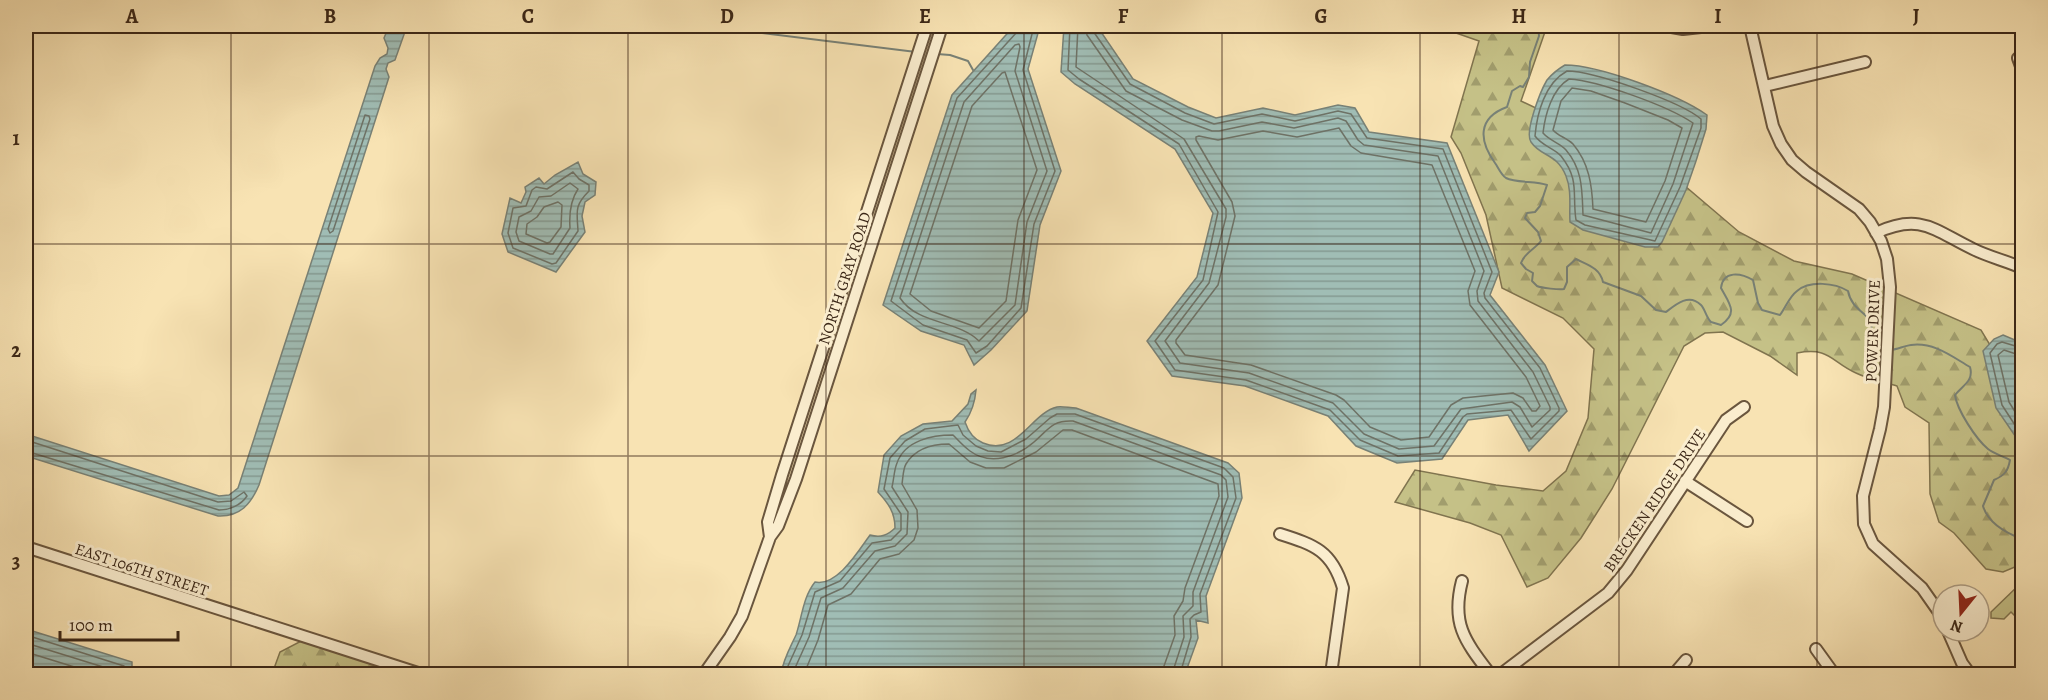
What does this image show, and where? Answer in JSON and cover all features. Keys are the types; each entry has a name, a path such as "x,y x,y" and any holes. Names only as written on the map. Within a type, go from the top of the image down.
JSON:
{"street":[{"name":"NORTH GRAY ROAD","path":"770,537 768,522 782,475 927,26"},
{"name":"NORTH GRAY ROAD","path":"704,675 742,616 770,537 778,526 796,479 942,26"},
{"path":"1666,26 1683,28 1710,26"},
{"name":"POWER DRIVE","path":"1750,26 1773,126 1781,144 1792,160 1859,209 1870,222 1884,250 1890,273 1887,369 1880,429 1863,496 1864,524 1873,544 1922,588 1931,601"},
{"path":"1765,86 1865,62"},
{"path":"1876,233 1903,224 1932,227 1976,251 2022,268"},
{"name":"BRECKEN RIDGE DRIVE","path":"1501,675 1608,593 1627,570 1726,420 1744,407"},
{"path":"1685,481 1747,521"},
{"path":"1280,534 1309,543 1324,552 1339,575 1343,588 1331,675"},
{"name":"EAST 106TH STREET","path":"26,547 421,675"},
{"path":"1462,581 1457,599 1460,626 1470,649 1490,675"},
{"path":"1953,643 1970,675"},
{"path":"1816,649 1834,675"},
{"path":"1674,675 1686,660"}],"green space":[{"path":"1436,26 1547,26 1521,101 1666,170 1739,232 1794,261 1852,274 1981,330 2022,398 2022,564 2003,572 1986,569 1954,533 1939,522 1930,494 1929,423 1905,407 1897,386 1861,375 1829,356 1816,352 1797,353 1797,375 1770,356 1723,332 1705,333 1684,346 1612,489 1581,538 1548,578 1527,587 1501,535 1470,523 1395,502 1415,470 1543,491 1566,471 1588,418 1594,349 1563,318 1502,288 1486,215 1461,153 1451,137 1479,41"},
{"path":"2022,582 2022,623 2011,612 2004,619 1991,618 1991,612"},
{"path":"305,639 414,674 272,674 280,652"}],"water":[{"path":"389,26 407,26 395,60 388,63 386,69 389,77 259,485 244,508 233,514 218,516 26,456 26,434 219,496 229,495 238,488 375,66 380,58 387,54 388,48 384,38"},
{"path":"1014,26 1040,26 1028,69 1061,171 1040,225 1027,311 974,365 964,345 921,331 883,305 952,95"},
{"path":"1064,26 1097,26 1133,79 1188,107 1216,118 1263,108 1295,115 1338,105 1355,108 1369,132 1447,143 1499,272 1490,295 1545,365 1567,411 1529,451 1508,415 1468,420 1442,459 1397,463 1356,446 1328,416 1245,386 1172,376 1147,341 1197,277 1213,213 1175,149 1075,84 1061,72"},
{"path":"1565,65 1598,70 1659,90 1707,115 1706,129 1686,190 1658,247 1645,247 1583,230 1570,222 1570,193 1566,176 1558,163 1535,147 1529,137 1534,111 1544,85"},
{"path":"578,162 583,174 596,182 595,195 585,202 582,216 585,232 556,272 508,252 502,234 510,198 521,203 526,192 525,187 539,178 544,184"},
{"path":"2003,335 2022,343 2022,446 1996,408 1983,351 1994,339"},
{"path":"976,390 973,407 965,422 971,434 983,443 995,446 1005,444 1048,411 1057,407 1076,408 1228,463 1239,473 1242,498 1206,596 1208,623 1196,620 1198,638 1185,674 781,674 796,635 805,601 815,582 831,579 839,573 854,558 870,535 884,535 895,528 890,508 878,492 884,455 901,436 923,424 952,421 968,404 971,394"},
{"path":"26,629 132,662 132,674 26,674"}],"waterway":[{"path":"704,26 916,52"},
{"path":"1538,26 1539,36 1530,62 1529,77 1523,87 1520,86 1512,91 1507,107 1490,117 1484,131 1486,147 1504,177 1515,181 1547,185 1540,206 1535,212 1527,213 1525,218 1538,232 1541,241 1521,263 1533,273 1532,281 1537,286 1564,289 1567,282 1567,267 1576,259 1596,270 1603,282 1641,296 1656,310 1666,312 1683,301 1692,300 1701,305 1711,322 1721,325 1731,312 1721,288 1722,282 1729,276 1738,275 1753,280 1758,303 1762,310 1780,315 1792,296 1802,288 1815,284 1836,286 1848,291 1855,305 1873,323 1868,335 1874,354 1883,352"},
{"path":"937,54 950,55 968,61 973,70"},
{"path":"1891,350 1911,345 1927,346 1942,351 1970,367 1969,379 1955,395 1959,408 1983,444 2010,460 2005,472 1994,480 1983,506 1985,512 1998,527 2022,539"}]}
